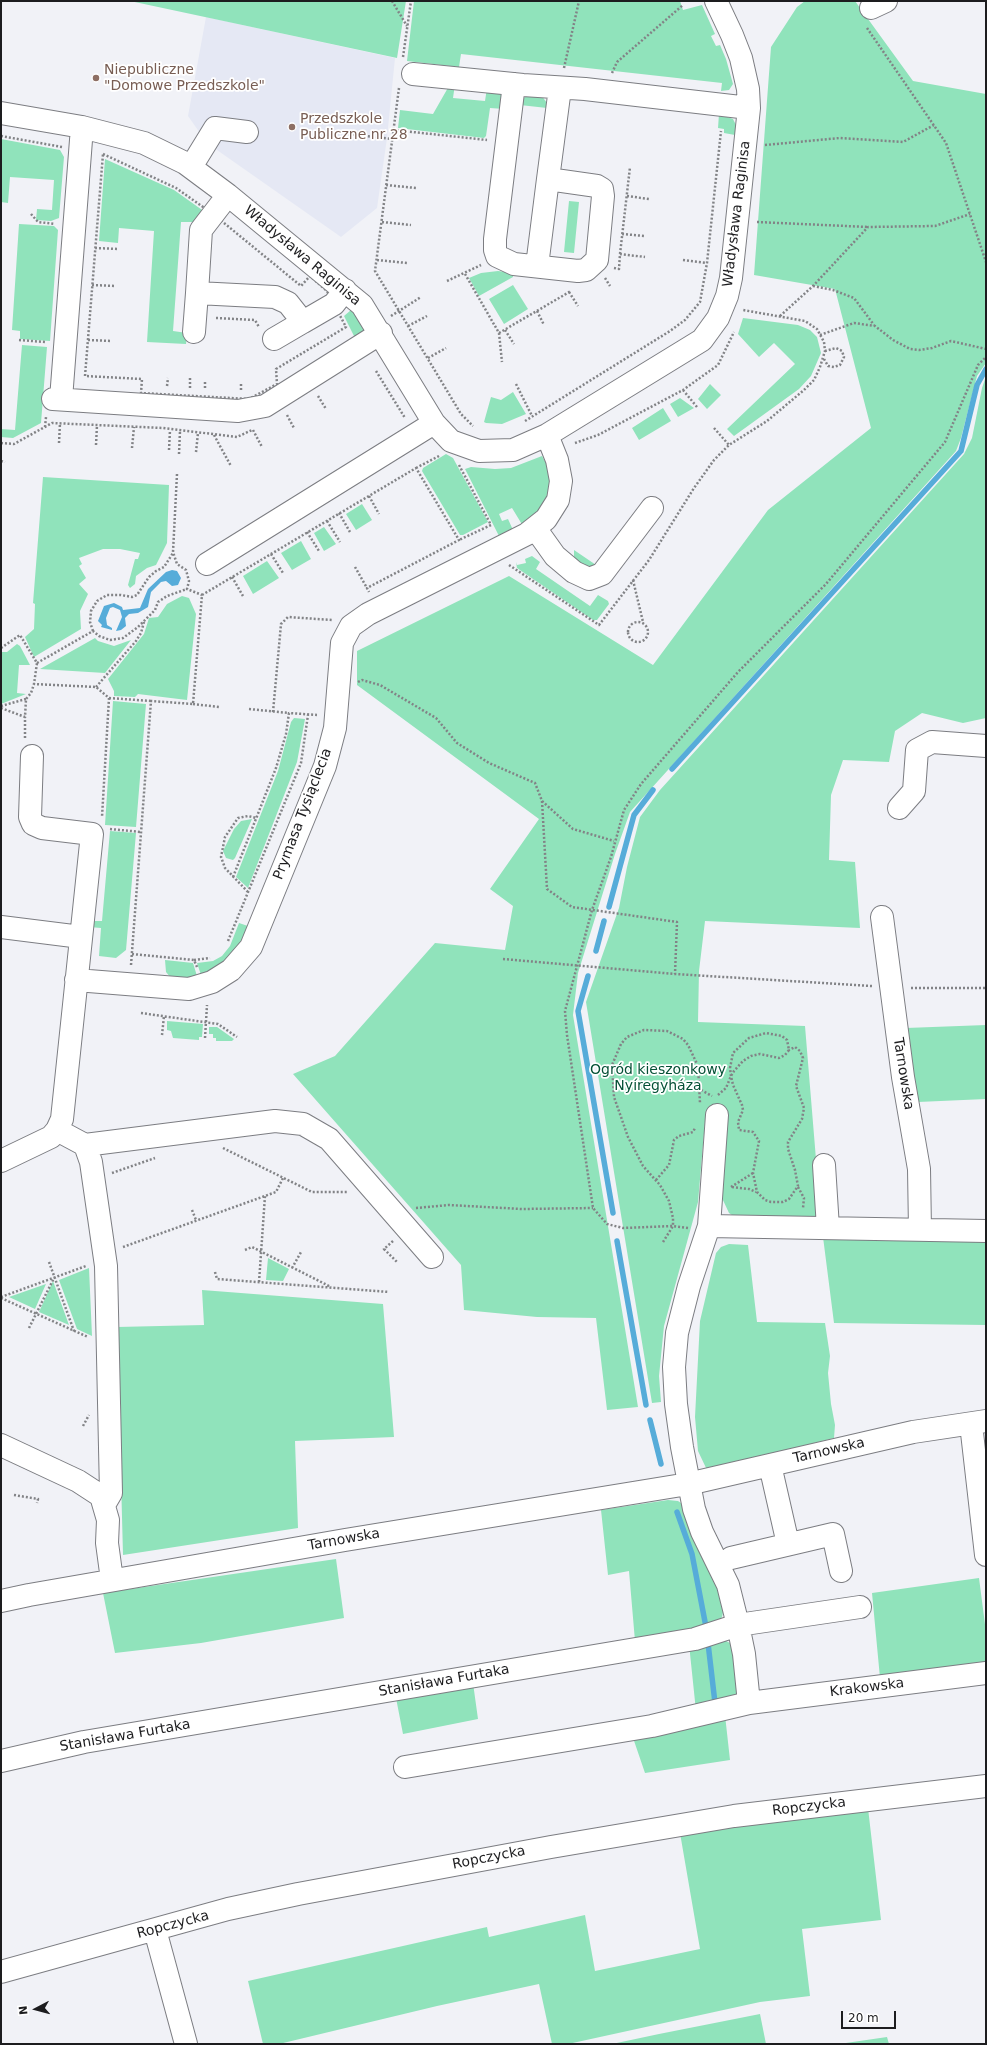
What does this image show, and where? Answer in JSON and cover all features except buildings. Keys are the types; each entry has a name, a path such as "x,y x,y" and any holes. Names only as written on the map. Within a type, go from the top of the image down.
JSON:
{"street":[{"name":"Władysława Raginisa","path":"1,113 82,127 144,143 191,167 228,195 362,305 434,423 451,441 479,451 513,450 549,442 702,340 718,318 727,296 731,278 749,108 748,89 741,58 716,1"},
{"path":"405,74 604,92 749,108"},
{"path":"514,84 495,239 495,250 497,256 514,264 578,271 586,270 597,260 602,208 602,189 598,186 548,179"},
{"path":"537,266 560,88"},
{"path":"82,127 57,399 238,411 265,406 378,330"},
{"path":"191,167 215,128 247,132"},
{"path":"194,332 201,230 228,195"},
{"path":"274,340 334,304 345,290"},
{"path":"196,293 275,297 288,302 303,322"},
{"path":"207,564 434,423"},
{"path":"549,442 557,460 561,481 558,500 546,519 535,528 555,556 574,572 589,579 602,574 652,508"},
{"name":"Prymasa Tysiąclecia","path":"76,980 189,988 212,982 231,970 250,947 325,766 334,728 342,643 351,626 364,616 527,534 535,528"},
{"path":"899,808 914,791 917,750 932,742 986,746"},
{"path":"1,1161 43,1142 57,1130 62,1119 81,937 96,831 42,828 33,824 30,817 28,749"},
{"name":"Tarnowska","path":"882,917 890,988 903,1077 919,1169 920,1230"},
{"path":"1,927 81,937"},
{"path":"709,1112 721,1188 689,1286 678,1333 674,1367 676,1404 688,1484 702,1532 728,1585 738,1625 744,1654 749,1703"},
{"path":"57,1130 85,1145 275,1120 303,1124 329,1139 432,1257"},
{"path":"85,1145 91,1162 106,1266 111,1494 104,1504"},
{"path":"824,1165 828,1228"},
{"path":"709,1226 986,1231"},
{"name":"Tarnowska","path":"1,1601 112,1580 345,1540 688,1484 913,1432 978,1422 986,1556"},
{"path":"1,1444 78,1481 101,1496 108,1520 107,1543 112,1580"},
{"path":"770,1465 788,1544"},
{"path":"731,1558 833,1534 841,1571"},
{"name":"Stanisława Furtaka","path":"1,1761 84,1742 695,1639 738,1625 860,1607"},
{"name":"Krakowska","path":"405,1766 652,1726 749,1703 986,1673"},
{"name":"Ropczycka","path":"1,1972 228,1910 298,1894 559,1845 734,1816 986,1786"},
{"path":"155,1930 186,2044"}],"path":[{"path":"392,1 407,26"},
{"path":"411,1 407,26 405,74 394,130 375,271 461,414 478,431"},
{"path":"560,88 579,1"},
{"path":"604,92 617,62 683,4"},
{"path":"874,12 934,125 946,143 986,262"},
{"path":"764,145 840,138 903,142 934,125"},
{"path":"394,130 507,142"},
{"path":"522,423 685,320 700,302 708,263 721,130"},
{"path":"348,134 393,139"},
{"path":"612,268 618,269 630,167"},
{"path":"386,185 416,188"},
{"path":"627,196 649,199"},
{"path":"31,214 38,222 61,224"},
{"path":"756,222 868,226 935,226 970,214"},
{"path":"382,222 412,225"},
{"path":"779,317 813,286 868,226"},
{"path":"622,234 645,236"},
{"path":"95,248 118,250"},
{"path":"620,254 645,256"},
{"path":"447,281 465,274 497,256"},
{"path":"377,260 407,262"},
{"path":"683,260 708,263"},
{"path":"465,274 499,333 502,362"},
{"path":"92,285 116,286"},
{"path":"813,286 833,290 854,298 875,326 893,340 910,349 919,350 932,348 951,341 986,349"},
{"path":"499,333 576,288"},
{"path":"569,292 578,306"},
{"path":"378,330 399,311 421,297"},
{"path":"490,552 599,625 669,531 694,488 714,460 729,444 767,421 804,390 814,380 824,359 824,342 817,329 805,321 743,310 740,318"},
{"path":"536,311 544,325"},
{"path":"408,326 427,316"},
{"path":"820,335 854,323 875,326"},
{"path":"549,442 598,435 683,390 718,365 737,325"},
{"path":"505,330 514,344"},
{"path":"19,340 52,343"},
{"path":"88,340 112,342"},
{"path":"428,358 446,348"},
{"path":"824,359 828,366 834,367 840,365 844,357 842,351 836,348 825,351"},
{"path":"709,1226 689,1228 673,1226 623,1228 607,1224 593,1208 567,1035 565,1011 592,910 611,857 614,840 624,810 641,784 738,672 826,584 945,442 978,365 986,357"},
{"path":"373,365 406,421"},
{"path":"516,384 532,416"},
{"path":"683,390 697,407"},
{"path":"316,392 326,408"},
{"path":"285,411 294,428"},
{"path":"1,443 14,444 52,423 134,427 237,437 259,426"},
{"path":"59,443 60,423"},
{"path":"96,445 97,425"},
{"path":"132,448 134,427"},
{"path":"714,428 729,444"},
{"path":"169,450 170,430"},
{"path":"253,430 262,447"},
{"path":"179,454 180,431"},
{"path":"196,452 198,433"},
{"path":"214,435 231,466"},
{"path":"202,595 443,453"},
{"path":"367,588 491,525 457,462"},
{"path":"416,468 459,540"},
{"path":"177,474 173,552 177,564 186,570 189,580 187,589"},
{"path":"369,496 380,514"},
{"path":"339,514 350,532"},
{"path":"327,521 340,542"},
{"path":"307,532 319,551"},
{"path":"173,552 164,567 149,577 138,595 132,597 107,595 97,601 90,610 90,622 93,632 104,638 117,640 129,634 144,622 155,610 158,602 167,596 187,589 202,595"},
{"path":"271,554 282,573"},
{"path":"354,567 371,594"},
{"path":"232,578 243,596"},
{"path":"633,580 643,623 648,627 648,634 644,640 634,641 630,636 629,627 637,622 643,623"},
{"path":"193,704 202,595"},
{"path":"272,712 281,624 288,617 333,620"},
{"path":"96,687 136,641 141,633 144,622"},
{"path":"37,663 93,632"},
{"path":"1,648 20,635 37,663 31,693 26,699 1,707"},
{"path":"356,682 362,680 380,685 436,718 457,743 489,763 535,783 542,801 547,889 572,908 677,922 675,974"},
{"path":"34,684 96,687 109,698 219,706"},
{"path":"109,698 96,831 142,832"},
{"path":"26,699 25,717 28,749"},
{"path":"129,983 142,832 151,701"},
{"path":"1,707 25,717"},
{"path":"226,946 301,764 308,715 249,709"},
{"path":"233,877 276,768 286,734 289,714"},
{"path":"542,801 573,829 614,840"},
{"path":"248,892 225,868 221,857 225,837 238,818 248,816 257,818"},
{"path":"132,954 194,960 213,957"},
{"path":"502,959 675,974 890,988 986,988"},
{"path":"194,960 198,970"},
{"path":"205,1038 207,1004"},
{"path":"141,1013 218,1024 237,1037"},
{"path":"162,1035 164,1016"},
{"path":"663,1242 673,1226 673,1218 669,1201 656,1180 643,1166 619,1116 612,1081 612,1065 616,1051 627,1037 634,1032 644,1030 667,1031 683,1039 688,1045 698,1066 701,1090 709,1112"},
{"path":"757,1192 753,1173 759,1141 753,1132 740,1130 738,1122 743,1110 733,1085 730,1061 733,1053 749,1038 766,1033 782,1036 787,1040 789,1050"},
{"path":"701,1090 714,1098 726,1088 731,1076 738,1066 751,1056 760,1054 779,1058 785,1055 789,1050 795,1048 800,1051 803,1058 796,1086 804,1108 804,1113 788,1142 788,1149 795,1170 798,1186 793,1196 783,1202 776,1203 765,1200 757,1192 749,1189 721,1188"},
{"path":"656,1180 669,1165 674,1140 679,1136 693,1132 697,1126"},
{"path":"221,1147 312,1192 350,1192"},
{"path":"108,1174 159,1156"},
{"path":"721,1188 753,1173"},
{"path":"121,1248 276,1192 283,1178"},
{"path":"259,1282 265,1196"},
{"path":"411,1208 449,1205 522,1209 593,1208"},
{"path":"192,1210 196,1220"},
{"path":"390,1234 395,1240 384,1249 397,1262"},
{"path":"245,1250 252,1247 333,1288"},
{"path":"292,1268 301,1252"},
{"path":"49,1262 75,1331"},
{"path":"1,1298 92,1264"},
{"path":"214,1272 217,1279 390,1292"},
{"path":"29,1328 54,1277"},
{"path":"1,1298 94,1340"},
{"path":"14,1495 38,1499 37,1503"}],"shaded area":[{"name":"Przedszkole Publiczne nr 28","path":"206,17 395,58 387,138 377,208 341,237 207,143 188,116"}],"green space":[{"path":"130,1 406,1 397,58"},
{"path":"414,1 680,1 683,10 702,5 715,34 711,36 716,46 720,45 726,59 733,84 729,90 721,91 722,83 461,54 459,67 407,61"},
{"path":"805,1 855,1 913,81 986,94 986,363 977,376 961,438 956,451 630,812 615,854 578,973 573,1015 638,1407 607,1410 596,1318 537,1317 464,1310 461,1265 293,1074 335,1056 435,943 505,950 513,906 490,889 539,819 357,685 357,651 509,576 653,665 768,510 871,428 835,289 754,275 771,47 797,7"},
{"path":"455,84 453,98 485,101 487,88 500,93 503,98 504,109 490,108 486,136 484,138 398,128 400,110 433,114 449,86"},
{"path":"526,95 541,95 547,103 547,108 520,105"},
{"path":"719,114 733,119 738,129 735,135 724,133 724,129 718,128"},
{"path":"1,139 60,150 64,157 59,218 51,221 36,220 37,209 52,210 54,180 10,177 8,203 1,202"},
{"path":"105,159 174,190 205,212 195,222 181,222 173,331 187,333 186,344 147,342 154,231 119,228 118,243 99,241"},
{"path":"569,201 579,202 574,253 564,252"},
{"path":"19,224 54,226 58,230 50,341 20,339 20,331 12,330"},
{"path":"498,271 513,273 513,277 479,296 469,278 481,273"},
{"path":"513,285 528,309 504,324 489,299"},
{"path":"351,310 366,323 365,332 356,340 344,316"},
{"path":"743,318 798,325 810,330 817,337 821,353 811,376 799,389 734,436 727,429 795,364 774,343 759,357 738,334"},
{"path":"22,345 47,347 41,423 13,438 1,437 1,429 15,430"},
{"name":"Ogród kieszonkowy Nyíregyháza","path":"986,376 986,718 963,723 922,713 895,731 889,762 843,760 831,795 829,860 855,862 860,928 705,921 699,971 698,1022 805,1026 821,1220 735,1217 729,1213 722,1198 725,1113 706,1110 698,1202 664,1326 659,1376 661,1402 652,1403 586,1002 619,908 627,867 640,817 660,790 964,454 972,438 982,388"},
{"path":"710,384 721,395 707,409 698,399"},
{"path":"513,392 526,414 502,424 484,422 491,397 501,400"},
{"path":"680,398 694,408 678,417 670,404"},
{"path":"663,408 671,421 639,440 632,428"},
{"path":"446,454 453,458 488,522 463,535 460,535 422,471 423,468"},
{"path":"542,456 548,467 551,480 549,493 541,510 523,526 512,508 499,514 502,521 508,519 513,530 499,536 465,469 471,467 495,469 511,468"},
{"path":"43,477 169,485 167,543 156,565 147,568 136,576 135,584 130,588 128,585 135,559 138,559 140,553 120,549 103,549 79,558 82,564 79,566 86,578 79,584 88,594 80,611 81,629 34,657 25,637 34,629 35,604 33,603"},
{"path":"362,504 372,520 356,530 346,514"},
{"path":"324,527 336,544 324,551 314,533"},
{"path":"301,541 311,559 292,570 281,553"},
{"path":"574,550 599,567 595,570 574,560"},
{"path":"532,556 540,562 536,569 590,606 598,595 608,601 609,604 597,620 593,620 517,568 516,562 517,565 526,563 525,559"},
{"path":"267,561 279,578 253,594 243,576"},
{"path":"182,596 189,598 196,614 187,700 138,694 135,697 114,696 114,691 108,679 144,634 149,618 158,617 167,604"},
{"path":"95,638 98,641 114,646 131,640 105,673 40,669"},
{"path":"17,644 20,646 30,665 19,665 17,693 26,694 1,704 1,652 7,652"},
{"path":"113,701 146,704 136,827 105,825"},
{"path":"294,718 305,719 297,762 248,888 236,877 278,771 291,722"},
{"path":"252,819 235,858 233,860 226,858 223,851 234,829 241,821"},
{"path":"110,831 136,833 126,950 116,958 99,956 101,928 89,927 90,921 102,921"},
{"path":"239,923 248,926 250,933 221,966 201,975 197,963 213,961 222,956 230,946"},
{"path":"165,960 193,963 197,976 189,978 171,978 166,972"},
{"path":"167,1021 203,1024 202,1037 199,1037 199,1040 173,1038 171,1031 167,1030"},
{"path":"986,1025 986,1099 918,1102 906,1028"},
{"path":"209,1027 217,1027 234,1039 232,1041 216,1041 216,1038 213,1038 213,1034 209,1034"},
{"path":"823,1237 986,1237 986,1325 834,1323"},
{"path":"729,1244 748,1245 757,1322 825,1323 830,1356 828,1373 835,1425 834,1438 707,1470 698,1451 695,1417 700,1321 716,1253 721,1247"},
{"path":"268,1258 289,1269 283,1281 266,1280"},
{"path":"89,1268 92,1336 77,1329 59,1280"},
{"path":"53,1281 69,1325 39,1312"},
{"path":"46,1284 35,1309 9,1297"},
{"path":"202,1290 383,1304 394,1437 295,1441 298,1528 123,1555 117,1327 204,1325"},
{"path":"668,1500 678,1501 684,1505 710,1563 724,1608 722,1617 717,1624 635,1641 629,1571 608,1575 601,1510"},
{"path":"336,1559 344,1618 201,1643 115,1653 103,1593"},
{"path":"979,1578 986,1632 986,1669 880,1678 872,1593"},
{"path":"722,1639 734,1645 738,1690 734,1700 696,1711 689,1644"},
{"path":"473,1683 478,1719 403,1734 396,1698"},
{"path":"725,1715 730,1760 645,1773 631,1732"},
{"path":"868,1808 881,1920 802,1929 810,1996 760,2002 568,2044 552,2044 539,1984 437,2006 279,2044 263,2044 248,1981 487,1927 489,1937 585,1915 595,1971 700,1949 680,1833"},
{"path":"760,2014 766,2044 612,2044 659,2034"},
{"path":"887,2037 889,2044 839,2044"}],"water":[{"path":"172,570 177,571 181,578 178,585 172,586 166,581 161,582 151,592 148,607 138,613 129,614 125,618 126,626 121,630 116,631 122,617 120,610 113,607 110,608 106,618 107,625 112,628 112,630 101,627 102,625 98,621 104,606 114,603 122,607 123,610 140,608 148,589 166,572"}],"waterway":[{"path":"672,769 961,451 977,385 986,369"},
{"path":"609,907 634,815 653,790"},
{"path":"596,951 604,921"},
{"path":"588,976 578,1011 613,1213"},
{"path":"617,1241 646,1405"},
{"path":"650,1420 661,1464"},
{"path":"677,1512 692,1554 706,1627"},
{"path":"708,1643 715,1703"}],"place":[{"name":"Niepubliczne \"Domowe Przedszkole\"","path":"96,78"},
{"name":"Przedszkole Publiczne nr 28","path":"292,127"}]}
